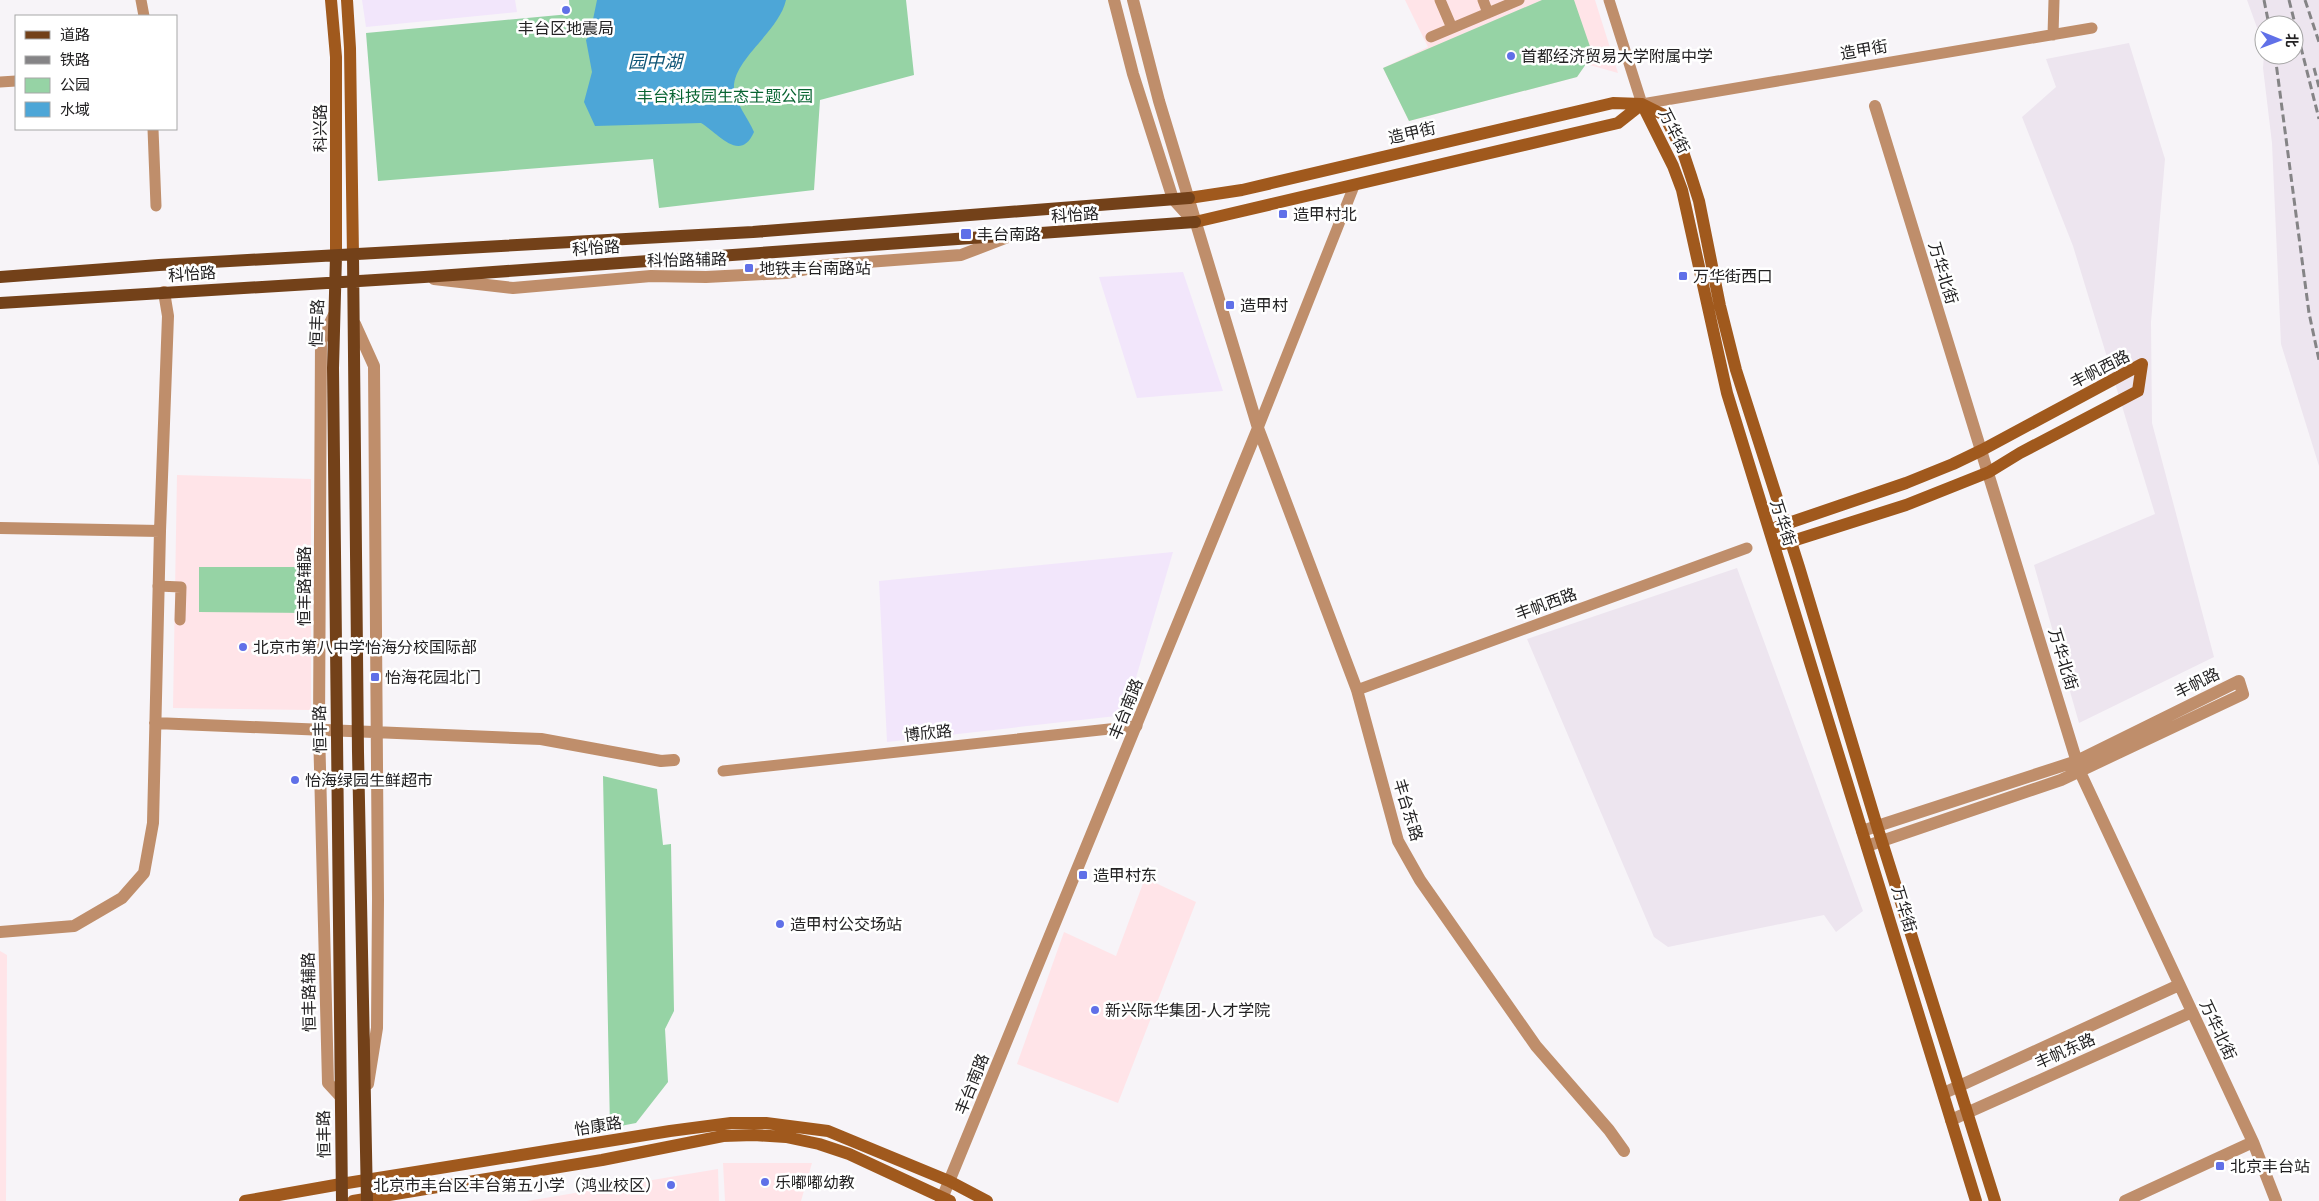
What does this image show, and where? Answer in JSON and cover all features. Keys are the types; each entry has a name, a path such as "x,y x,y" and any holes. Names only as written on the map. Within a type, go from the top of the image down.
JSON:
{"main road":[{"name":"科兴路","path":"331,0 336,57 336,256"},
{"name":"科兴路","path":"347,0 354,256"},
{"name":"造甲街","path":"1189,198 1242,190 1613,103 1642,104"},
{"name":"造甲街","path":"1195,222 1618,123 1642,104"},
{"name":"万华街","path":"1642,104 1664,115 1683,152 1691,176 1699,201 1728,339 1877,826 1995,1201"},
{"name":"万华街","path":"1642,104 1673,166 1682,190 1718,359 1768,530 1976,1201"},
{"name":"科怡路","path":"0,277 159,265 354,256 753,232 1189,198"},
{"name":"科怡路","path":"0,303 424,278 633,261 1008,237 1195,222"},
{"name":"恒丰路","path":"336,256 334,315 336,730 342,1201"},
{"path":"354,256 358,731 367,1200"},
{"name":"丰帆西路","path":"1768,530 1906,483 1982,450 2142,364 2138,391 2020,453 1989,472 1906,505 1774,547"},
{"name":"怡康路","path":"245,1201 704,1126 766,1123 828,1131 950,1181 987,1201"},
{"name":"怡康路","path":"353,1201 602,1160 723,1136 754,1135 786,1137 819,1144 849,1154 945,1200"}],"street":[{"path":"142,0 144,15"},
{"path":"1114,0 1133,74 1174,199 1195,222"},
{"path":"1133,0 1158,101 1258,428"},
{"path":"1440,0 1452,28"},
{"path":"1482,0 1488,13"},
{"path":"1431,37 1518,0"},
{"path":"1609,0 1642,104"},
{"path":"2053,35 2054,0"},
{"name":"造甲街","path":"1642,104 2092,28"},
{"path":"0,82 15,81"},
{"name":"万华北街","path":"1875,106 2078,766 2253,1142 2276,1201"},
{"path":"153,130 156,206"},
{"path":"1258,428 1354,186"},
{"name":"科怡路辅路","path":"424,278 513,288 651,276 706,277 786,273 827,265 961,255 1008,237"},
{"path":"0,932 74,926 122,898 144,873 153,823 158,586 168,316 164,292"},
{"name":"恒丰路辅路","path":"334,315 321,341 320,729 328,1083 340,1096"},
{"path":"355,324 374,366 377,1028 365,1104"},
{"name":"丰台东路","path":"1258,428 1357,690 1398,842 1408,861 1536,1046 1609,1130 1624,1151"},
{"name":"丰台南路","path":"945,1200 950,1181 1258,428"},
{"path":"0,528 160,531"},
{"name":"丰帆西路","path":"1357,690 1747,548"},
{"path":"158,586 181,587 180,620"},
{"name":"丰帆路","path":"1862,831 2078,766 2239,681 2243,694 2078,766 1867,846"},
{"path":"155,723 541,739 661,761 674,760"},
{"name":"博欣路","path":"723,771 1137,726"},
{"name":"丰帆东路","path":"1944,1093 2180,985"},
{"name":"丰帆东路","path":"1952,1120 2192,1012"},
{"path":"2126,1201 2253,1142"}],"shaded area":[{"path":"362,0 515,0 517,12 366,27"},
{"name":"首都经济贸易大学附属中学","path":"1405,0 1595,0 1618,73 1586,64 1577,77 1409,121 1383,68 1428,47"},
{"path":"2247,0 2319,0 2319,466 2281,344 2272,143 2263,68 2263,65 2304,65 2304,15 2254,15 2254,19"},
{"path":"2129,43 2165,159 2151,322 2152,423 2214,657 2079,723 2034,565 2155,514 2073,246 2022,117 2056,87 2046,59"},
{"path":"1183,272 1223,391 1137,398 1099,277"},
{"name":"北京市第八中学怡海分校国际部","path":"177,475 311,479 311,710 173,708"},
{"path":"1173,552 1125,715 887,742 879,581"},
{"path":"1737,568 1863,911 1836,932 1824,915 1668,947 1654,937 1527,639"},
{"name":"新兴际华集团-人才学院","path":"1145,878 1196,902 1118,1103 1017,1064 1064,932 1116,956"},
{"path":"0,951 7,955 6,1201 0,1201"},
{"name":"乐嘟嘟幼教","path":"723,1163 812,1163 801,1201 725,1201"},
{"name":"北京市丰台区丰台第五小学（鸿业校区）","path":"718,1169 719,1201 527,1201"}],"green space":[{"name":"丰台科技园生态主题公园","path":"569,0 906,0 914,75 820,100 814,190 659,208 653,159 378,181 366,33 570,14"},
{"name":"首都经济贸易大学附属中学","path":"1542,0 1574,0 1595,61 1586,64 1577,77 1409,121 1383,68"},
{"path":"199,567 310,567 310,613 199,612"},
{"path":"603,776 657,789 663,845 671,844 674,1011 665,1029 668,1082 636,1123 610,1128"}],"water":[{"name":"园中湖","path":"597,0 786,0 782,12 775,23 740,67 735,78 735,95 754,132 748,141 742,145 735,146 701,123 595,126 584,102 592,72 586,40 590,34"}],"railway":[{"path":"2264,0 2267,15"},
{"path":"2289,0 2319,119"},
{"path":"2305,0 2319,42"},
{"path":"2276,65 2309,313 2319,360"},
{"path":"2314,68 2319,87"}],"place":[{"name":"丰台区地震局","path":"566,10"},
{"name":"首都经济贸易大学附属中学","path":"1511,56"},
{"name":"造甲村北","path":"1283,214"},
{"name":"丰台南路","path":"966,234"},
{"name":"地铁丰台南路站","path":"749,268"},
{"name":"万华街西口","path":"1683,276"},
{"name":"造甲村","path":"1230,305"},
{"name":"北京市第八中学怡海分校国际部","path":"243,647"},
{"name":"怡海花园北门","path":"375,677"},
{"name":"怡海绿园生鲜超市","path":"295,780"},
{"name":"造甲村东","path":"1083,875"},
{"name":"造甲村公交场站","path":"780,924"},
{"name":"新兴际华集团-人才学院","path":"1095,1010"},
{"name":"北京丰台站","path":"2220,1166"},
{"name":"乐嘟嘟幼教","path":"765,1182"},
{"name":"北京市丰台区丰台第五小学（鸿业校区）","path":"671,1185"}]}
